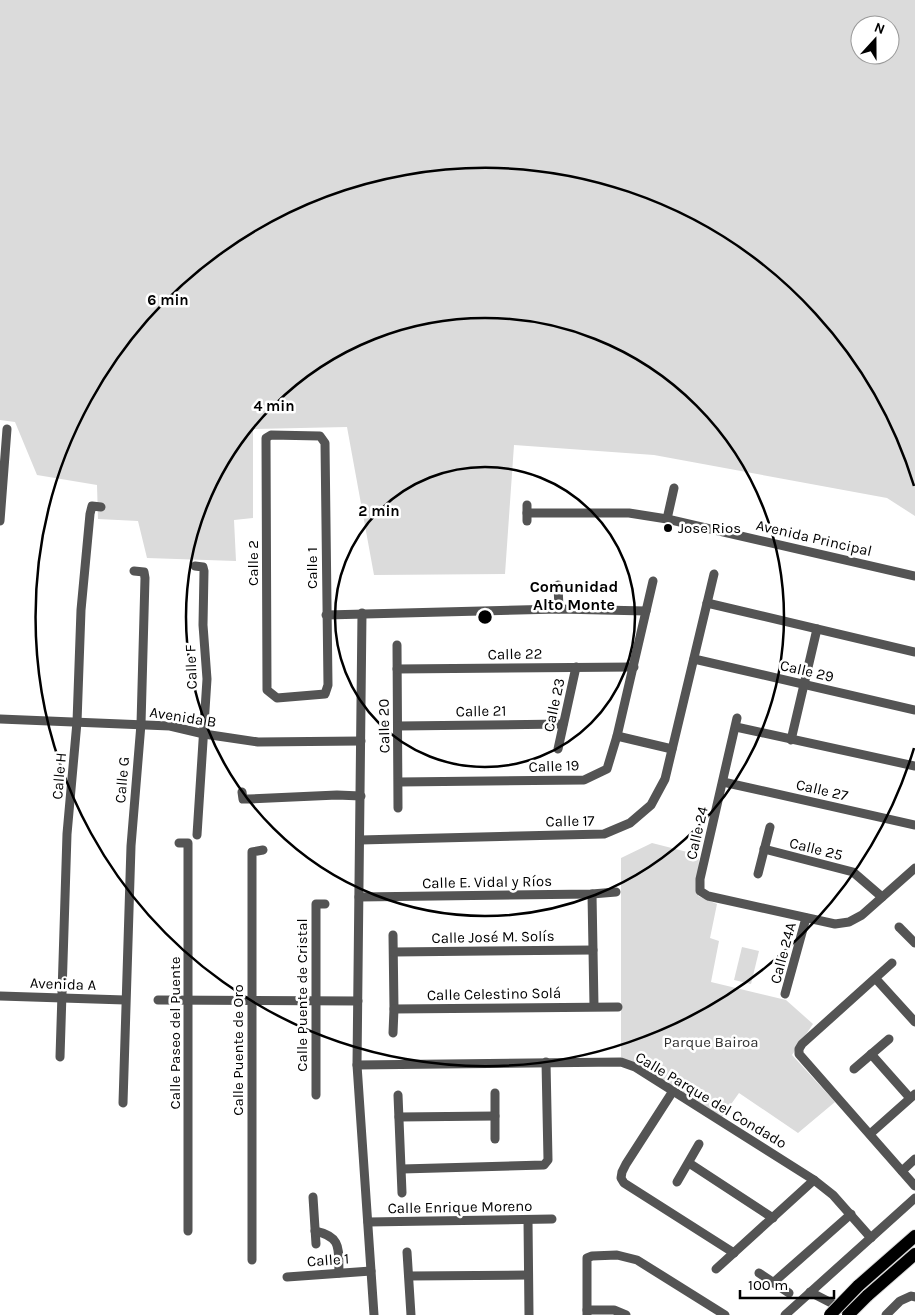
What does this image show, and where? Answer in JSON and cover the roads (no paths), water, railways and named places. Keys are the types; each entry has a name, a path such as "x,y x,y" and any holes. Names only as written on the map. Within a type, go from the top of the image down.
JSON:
{"highway":[{"path":"830,1315 858,1286 915,1236"},
{"path":"848,1315 915,1254"}],"street":[{"path":"0,521 7,429"},
{"name":"Calle 2","path":"325,443 320,436 271,435 266,438 268,690 277,698 325,694"},
{"name":"Calle 1","path":"325,443 328,685 325,694"},
{"path":"5,457 15,458"},
{"path":"667,519 674,488"},
{"name":"Calle H","path":"60,1057 67,834 77,722 81,610 90,514 92,506 101,507"},
{"name":"Avenida Principal","path":"527,513 630,513 667,519 915,576"},
{"name":"Calle F","path":"194,566 203,567 204,571 203,625 207,679 197,835"},
{"name":"Calle G","path":"123,1103 131,846 140,724 145,578 144,572 134,571"},
{"name":"Calle 17","path":"360,840 604,834 630,823 651,805 665,779 714,574"},
{"name":"Calle 19","path":"399,782 584,780 607,769 634,667 653,581"},
{"path":"558,585 559,609"},
{"path":"707,603 915,652"},
{"path":"326,615 559,609 646,611"},
{"path":"362,613 357,1065 374,1315"},
{"path":"791,740 816,629"},
{"name":"Calle 20","path":"397,645 398,808"},
{"name":"Calle 29","path":"694,659 915,710"},
{"name":"Calle 23","path":"558,749 576,667"},
{"name":"Calle 22","path":"397,669 634,667"},
{"name":"Avenida B","path":"0,719 170,726 204,734 258,742 361,741"},
{"name":"Calle 24","path":"915,766 791,740 736,722 700,879 700,891 708,896 835,924 848,922 862,915 915,868"},
{"name":"Calle 21","path":"398,726 564,724"},
{"path":"617,736 672,749"},
{"name":"Calle 27","path":"723,782 915,825"},
{"path":"242,792 243,799 337,794 361,796"},
{"path":"758,874 770,827"},
{"name":"Calle Paseo del Puente","path":"179,843 188,843 188,1231"},
{"name":"Calle 25","path":"764,849 853,872 882,898"},
{"name":"Calle Puente de Oro","path":"252,1260 252,852 263,850"},
{"name":"Calle E. Vidal y Ríos","path":"359,897 592,894 616,892"},
{"path":"592,894 594,1006"},
{"name":"Calle Puente de Cristal","path":"316,1095 316,904 325,904"},
{"name":"Calle 24A","path":"785,994 806,918"},
{"path":"899,927 915,943"},
{"path":"393,935 393,1033"},
{"name":"Calle José M. Solís","path":"394,952 593,950"},
{"path":"892,963 798,1049 799,1054 915,1186"},
{"path":"876,979 915,1022"},
{"name":"Avenida A","path":"0,996 125,1000"},
{"path":"158,1000 252,1002 358,1001"},
{"name":"Calle Celestino Solá","path":"394,1009 618,1007"},
{"path":"854,1069 889,1039"},
{"path":"870,1134 913,1096 871,1054"},
{"path":"402,1169 544,1165 548,1160 546,1062"},
{"name":"Calle Parque del Condado","path":"357,1065 620,1062 635,1067 814,1180 834,1195 871,1238"},
{"path":"672,1091 626,1164 621,1178 624,1183 734,1253"},
{"path":"495,1093 495,1139"},
{"path":"398,1095 402,1193"},
{"path":"399,1118 495,1116"},
{"path":"677,1182 699,1144"},
{"path":"902,1171 915,1159"},
{"path":"689,1163 774,1218"},
{"path":"716,1269 814,1180"},
{"path":"314,1197 316,1244"},
{"path":"785,1315 915,1198"},
{"path":"774,1282 851,1214"},
{"name":"Calle Enrique Moreno","path":"368,1222 552,1219"},
{"path":"528,1220 529,1315"},
{"path":"315,1231 334,1238 337,1243 339,1273"},
{"path":"407,1252 411,1315"},
{"path":"626,1315 614,1310 587,1312 587,1258 617,1255 637,1260 725,1315"},
{"name":"Calle 1","path":"287,1277 371,1271"},
{"path":"759,1273 789,1293"},
{"path":"409,1276 528,1274"},
{"path":"810,1292 855,1315"},
{"path":"886,1315 900,1301 911,1296 915,1297"}],"place":[{"name":"Jose Rios","path":"668,528"}],"district":[{"name":"Comunidad Alto Monte","path":"574,595"}],"park label":[{"name":"Parque Bairoa","path":"711,1042"}]}
